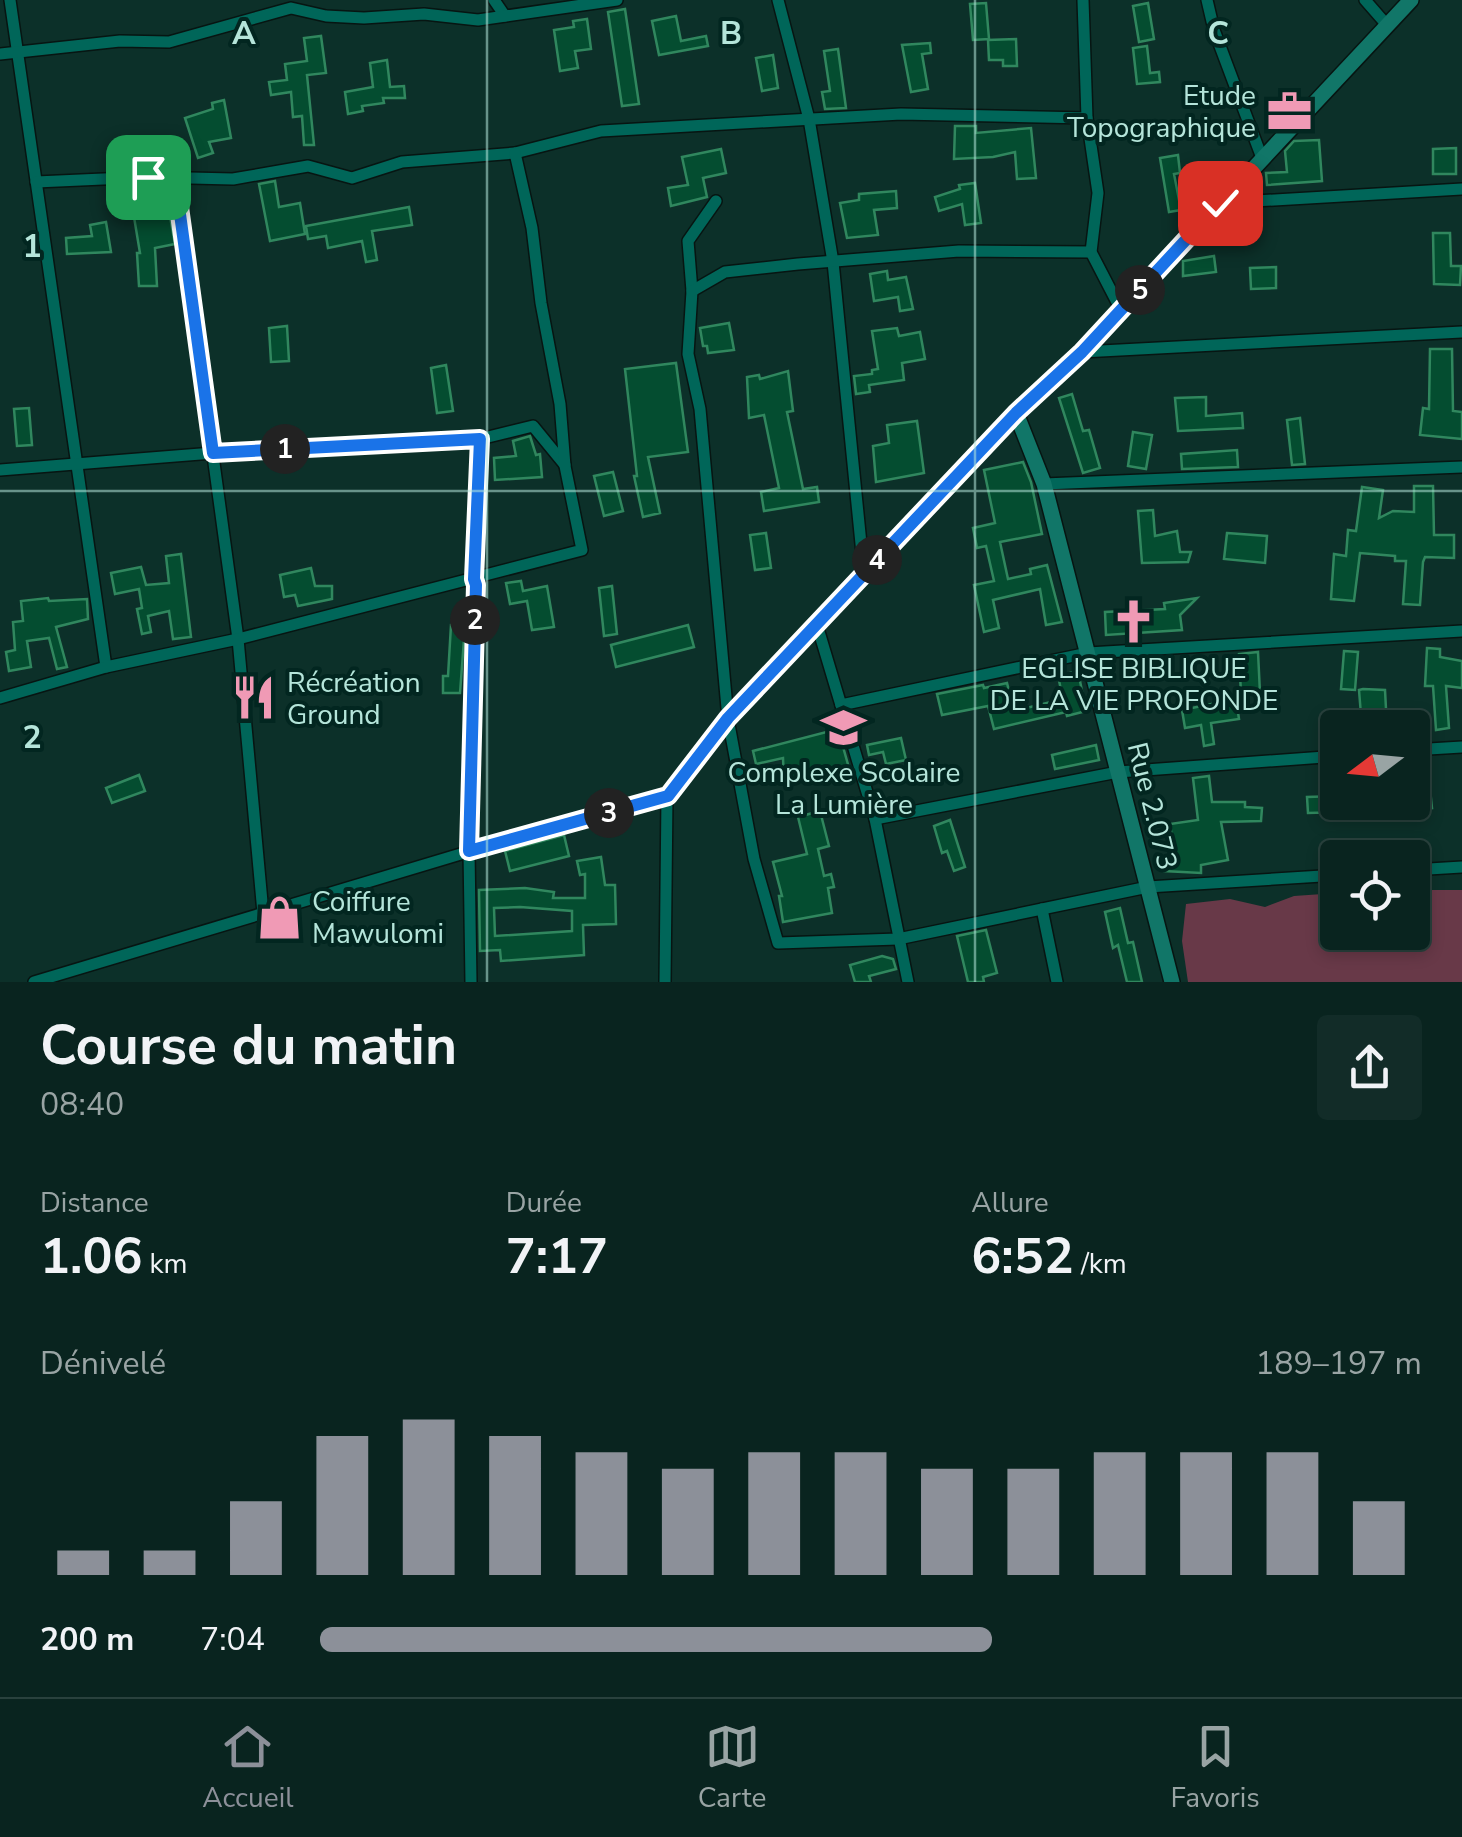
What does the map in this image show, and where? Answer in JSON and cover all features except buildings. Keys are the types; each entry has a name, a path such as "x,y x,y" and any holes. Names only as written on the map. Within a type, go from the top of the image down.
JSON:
{"street":[{"path":"10,0 106,668"},
{"path":"494,0 505,16"},
{"path":"0,54 120,41 170,42 291,8 326,16 424,14 478,20 617,0"},
{"path":"778,0 809,119 833,262 864,574"},
{"path":"1083,0 1087,118 1098,192 1091,252 1122,310"},
{"path":"1207,0 1214,30 1262,158"},
{"path":"1364,0 1386,24"},
{"path":"664,982 668,796 728,718 1016,413 1122,310 1411,0"},
{"path":"36,182 232,179 308,166 352,178 402,162 515,153 601,131 901,114 1087,118"},
{"path":"0,698 582,550 565,466 560,404 532,228 515,153"},
{"path":"175,178 238,639 263,914"},
{"path":"1220,203 1462,189"},
{"path":"716,202 688,241 692,291 688,354 700,409 728,718 754,859 778,943 898,939 1148,887 1320,876"},
{"path":"692,291 726,272 960,251 1091,252"},
{"path":"1082,352 1462,332"},
{"name":"Rue 2.073","path":"1016,413 1044,484 1172,982"},
{"path":"0,470 213,453 480,439 533,426 565,466"},
{"path":"471,982 469,851 480,439"},
{"path":"1044,484 1462,467"},
{"path":"817,625 875,819 908,982"},
{"path":"841,705 1088,652 1462,631"},
{"path":"1430,749 1462,747"},
{"path":"875,819 1118,772 1320,757"},
{"path":"34,982 469,851 668,796"},
{"path":"1430,869 1462,867"},
{"path":"1042,909 1057,982"}],"shaded area":[{"path":"1430,890 1462,890 1462,982 1188,982 1182,941 1186,904 1230,899 1265,907 1294,896 1320,894 1320,950 1430,950"}],"place":[{"name":"Etude Topographique","path":"1289,111"},
{"name":"EGLISE BIBLIQUE DE LA VIE PROFONDE","path":"1134,622"},
{"name":"Récréation Ground","path":"254,698"},
{"name":"Complexe Scolaire La Lumière","path":"844,727"},
{"name":"Coiffure Mawulomi","path":"279,917"}],"route":[{"path":"148,177 175,178 213,453 480,439 469,851 668,796 728,718 1016,413 1082,352 1220,203"}]}
